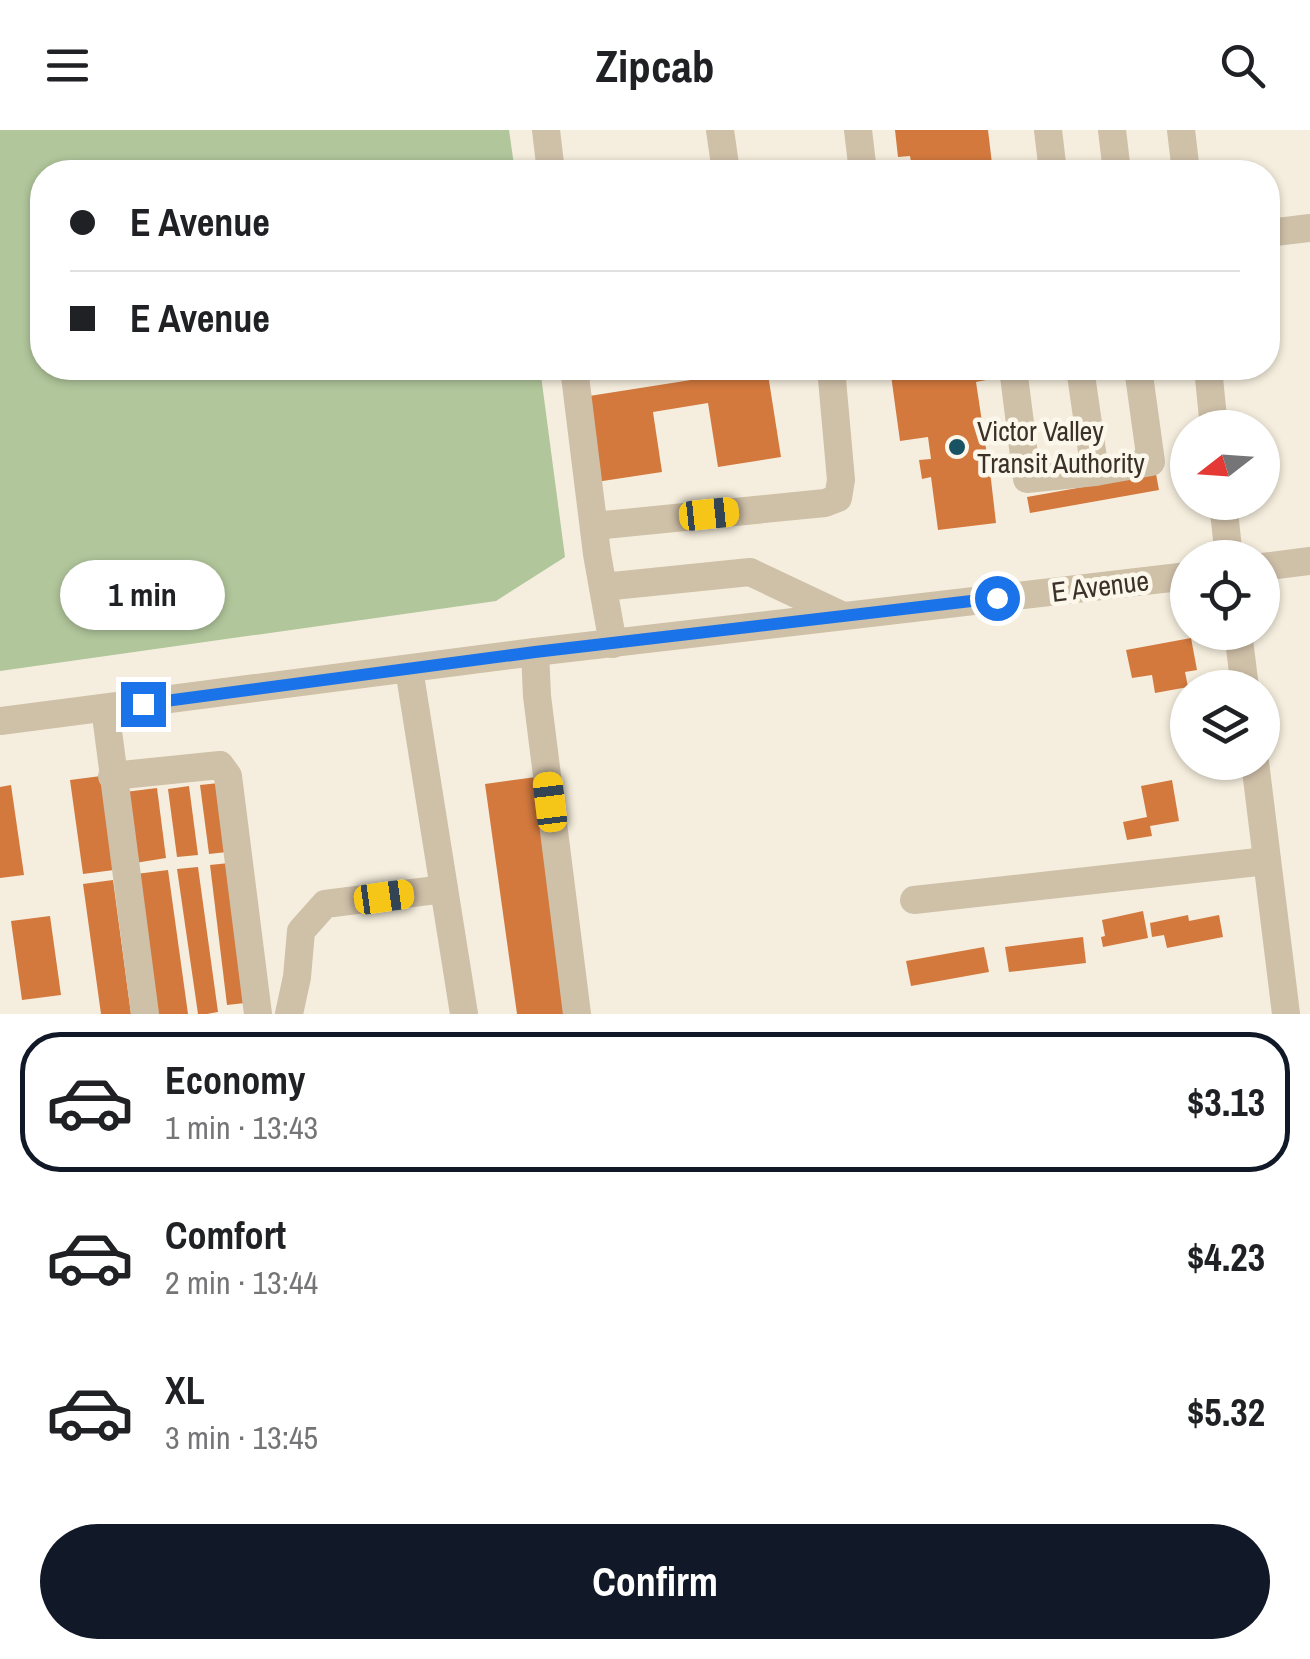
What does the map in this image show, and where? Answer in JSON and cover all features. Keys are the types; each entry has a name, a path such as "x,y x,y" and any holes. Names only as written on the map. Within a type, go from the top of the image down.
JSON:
{"street":[{"path":"546,130 550,160"},
{"path":"720,130 724,160"},
{"path":"858,130 862,160"},
{"path":"1048,130 1052,160"},
{"path":"1112,130 1115,160"},
{"path":"1182,130 1185,160"},
{"path":"1280,232 1310,228"},
{"path":"576,380 613,644"},
{"path":"594,526 824,503 838,498 841,480 832,380"},
{"path":"1016,380 1028,479 1151,462 1140,380"},
{"path":"1082,380 1095,472"},
{"path":"1209,380 1212,410"},
{"path":"1280,565 1310,561"},
{"path":"604,588 750,572 844,616"},
{"name":"E Avenue","path":"0,720 535,652 1170,578"},
{"path":"535,652 537,696 578,1014"},
{"path":"409,669 464,1014"},
{"path":"105,708 145,1014"},
{"path":"112,776 220,765 228,776 258,1014"},
{"path":"1256,780 1286,1014"},
{"path":"914,900 1267,861"},
{"path":"289,1014 301,931 325,904 444,889"}],"green space":[{"path":"0,130 509,130 513,160 30,160 30,380 542,380 565,557 496,601 0,671"}],"building":[{"path":"895,130 988,130 992,160 898,157"},
{"path":"691,380 769,380 781,457 718,467 708,403 653,412 662,472 596,482 583,397"},
{"name":"Victor Valley Transit Authority","path":"892,380 986,380 976,382 987,455 995,454 997,468 990,471 996,523 938,530 931,477 922,479 919,460 931,459 928,437 900,441"},
{"path":"1156,474 1159,490 1030,513 1027,497"},
{"path":"1170,642 1170,650 1193,650 1197,670 1170,670 1170,690 1155,693 1152,675 1132,678 1126,650"},
{"path":"101,776 114,870 83,874 70,780"},
{"path":"536,777 568,1014 517,1014 485,784"},
{"path":"1172,780 1179,821 1150,826 1152,836 1127,840 1123,822 1147,817 1141,786"},
{"path":"219,783 227,852 209,854 200,785"},
{"path":"11,785 24,875 0,878 0,787"},
{"path":"189,786 198,855 177,857 168,789"},
{"path":"157,788 166,858 135,863 125,792"},
{"path":"229,863 245,1003 227,1005 210,865"},
{"path":"198,867 218,1012 207,1014 198,1014 177,869"},
{"path":"168,870 188,1014 155,1014 136,874"},
{"path":"113,880 131,1014 101,1014 83,884"},
{"path":"1143,911 1148,938 1103,947 1102,920"},
{"path":"1188,915 1189,921 1219,915 1223,937 1167,948 1164,935 1152,937 1150,923"},
{"path":"50,916 61,995 22,1000 11,921"},
{"path":"1083,937 1086,963 1009,972 1005,947"},
{"path":"984,947 989,972 911,986 906,961"}],"place":[{"name":"Victor Valley Transit Authority","path":"957,447"}],"route":[{"path":"143,704 535,652 997,598"}]}
